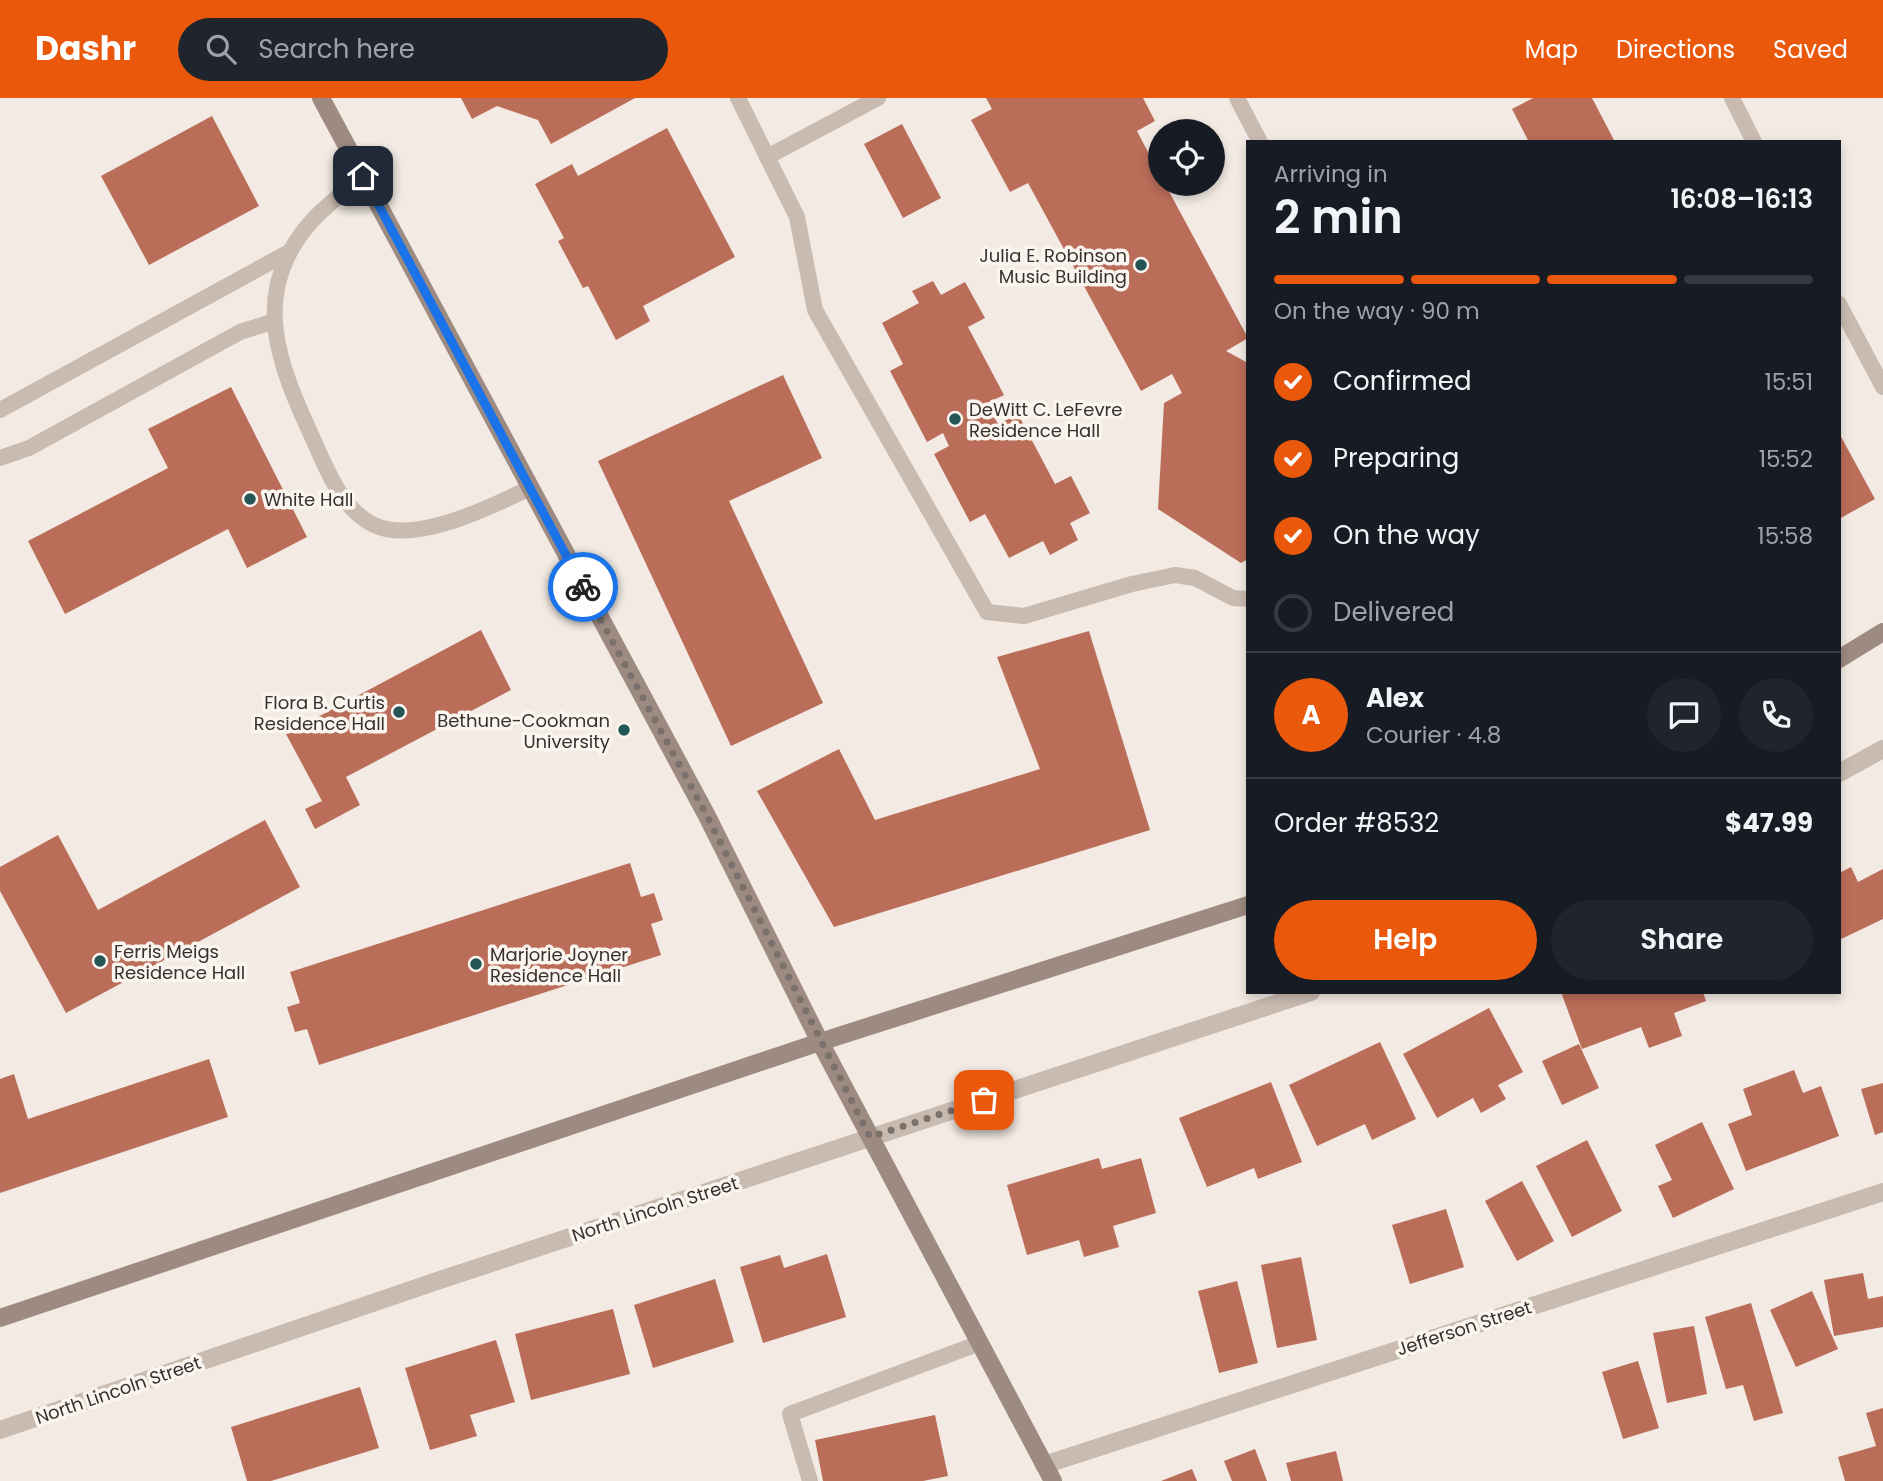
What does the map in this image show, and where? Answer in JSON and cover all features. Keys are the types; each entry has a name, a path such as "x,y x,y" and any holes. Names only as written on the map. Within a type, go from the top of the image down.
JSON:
{"street":[{"path":"321,98 707,816 820,1042 1054,1481"},
{"path":"1841,658 1883,632"},
{"path":"1841,772 1883,749"},
{"path":"0,1318 820,1042 1246,906"},
{"name":"North Lincoln Street","path":"0,1430 870,1137 1305,994"},
{"name":"Jefferson Street","path":"1044,1465 1883,1192"}],"lane":[{"path":"738,98 797,217 818,316 987,612 1024,616 1132,584 1175,575 1195,578 1233,598 1246,598"},
{"path":"767,157 878,98"},
{"path":"1237,98 1259,140"},
{"path":"1732,98 1753,140"},
{"path":"363,176 312,221 289,251 275,298 275,321 283,372 329,475 348,503 374,525 402,530 444,524 485,510 530,488"},
{"path":"0,410 289,251"},
{"path":"1841,308 1883,387"},
{"path":"0,458 29,448 240,332 275,321"},
{"path":"810,1481 790,1415 980,1343"}],"building":[{"path":"461,98 635,98 551,144 538,120 497,106 472,119"},
{"name":"Julia E. Robinson Music Building","path":"986,98 1143,98 1154,119 1148,119 1148,125 1137,131 1148,152 1148,196 1171,196 1246,334 1246,339 1226,351 1246,362 1246,560 1241,563 1158,509 1164,403 1182,393 1172,374 1141,391 1028,183 1010,192 971,120 992,109"},
{"path":"1533,98 1592,98 1614,140 1528,140 1512,109"},
{"path":"212,116 259,206 149,265 101,176"},
{"path":"902,124 941,198 903,218 864,144"},
{"path":"667,128 735,257 643,306 650,321 616,340 588,286 583,288 558,241 564,238 535,184 572,164 578,176"},
{"name":"DeWitt C. LeFevre Residence Hall","path":"933,281 941,295 965,282 985,318 968,327 1004,395 987,403 998,424 1018,414 1055,484 1071,476 1090,513 1070,523 1078,540 1050,555 1043,541 1009,558 985,514 970,522 934,454 949,446 943,433 927,442 890,371 903,364 882,323 919,303 912,291"},
{"path":"783,375 822,458 729,501 823,703 731,746 598,461"},
{"path":"231,387 307,537 247,568 228,529 65,614 28,541 168,468 148,429"},
{"path":"1841,437 1875,499 1841,518"},
{"name":"Flora B. Curtis Residence Hall","path":"481,630 511,690 346,777 360,805 315,829 305,809 322,801 286,734"},
{"path":"1089,631 1150,830 834,927 757,791 839,749 875,820 1040,769 997,657"},
{"name":"Ferris Meigs Residence Hall","path":"265,820 300,887 66,1013 0,891 0,867 58,835 98,910"},
{"name":"Marjorie Joyner Residence Hall","path":"630,863 641,897 654,893 663,920 651,924 661,955 319,1065 307,1029 295,1032 287,1007 300,1003 290,972"},
{"path":"1851,867 1858,882 1883,869 1883,919 1841,939 1841,872"},
{"path":"1562,994 1704,994 1706,1001 1674,1013 1682,1036 1649,1048 1641,1027 1582,1049"},
{"path":"1489,1008 1523,1072 1498,1085 1506,1099 1481,1113 1473,1098 1437,1118 1403,1054"},
{"path":"1380,1042 1416,1119 1372,1140 1365,1124 1317,1146 1289,1085"},
{"path":"1579,1044 1599,1088 1562,1105 1542,1061"},
{"path":"209,1059 228,1117 0,1193 0,1079 14,1074 28,1119"},
{"path":"1794,1070 1803,1093 1821,1086 1839,1136 1746,1171 1728,1124 1752,1115 1743,1089"},
{"path":"1271,1082 1302,1162 1258,1179 1254,1168 1207,1187 1179,1118"},
{"path":"1883,1083 1883,1132 1875,1135 1861,1089"},
{"path":"1702,1122 1734,1189 1673,1218 1658,1186 1672,1180 1655,1145"},
{"path":"1587,1140 1622,1211 1572,1237 1536,1166"},
{"path":"1099,1158 1102,1169 1141,1158 1156,1213 1113,1226 1119,1247 1084,1257 1079,1240 1027,1255 1007,1185"},
{"path":"1522,1181 1554,1241 1517,1261 1485,1201"},
{"path":"1446,1209 1464,1267 1410,1284 1392,1225"},
{"path":"827,1254 846,1317 763,1343 740,1267 780,1255 784,1268"},
{"path":"1301,1257 1317,1340 1277,1348 1261,1265"},
{"path":"1863,1273 1868,1299 1883,1296 1883,1327 1834,1336 1824,1280"},
{"path":"715,1279 734,1342 653,1368 634,1305"},
{"path":"1237,1281 1258,1363 1219,1373 1198,1291"},
{"path":"1812,1291 1838,1349 1796,1367 1770,1310"},
{"path":"1751,1303 1783,1413 1754,1421 1743,1385 1726,1389 1705,1317"},
{"path":"613,1309 630,1374 531,1400 515,1334"},
{"path":"1694,1326 1707,1394 1667,1403 1653,1333"},
{"path":"496,1340 515,1402 470,1415 477,1436 430,1450 405,1368"},
{"path":"1638,1361 1659,1428 1623,1439 1602,1372"},
{"path":"360,1387 379,1448 271,1481 247,1481 231,1427"},
{"path":"1883,1408 1883,1481 1845,1481 1838,1457 1876,1446 1866,1413"},
{"path":"935,1415 948,1476 923,1481 823,1481 815,1440"},
{"path":"1255,1449 1267,1481 1232,1481 1224,1461"},
{"path":"1336,1451 1343,1481 1291,1481 1286,1463"},
{"path":"1192,1469 1197,1481 1161,1481"}],"way so far":[{"path":"583,587 707,816 870,1137 984,1100"}],"place":[{"name":"Julia E. Robinson Music Building","path":"1141,265"},
{"name":"DeWitt C. LeFevre Residence Hall","path":"955,419"},
{"name":"White Hall","path":"250,499"},
{"name":"Flora B. Curtis Residence Hall","path":"399,712"},
{"name":"Bethune-Cookman University","path":"624,730"},
{"name":"Ferris Meigs Residence Hall","path":"100,961"},
{"name":"Marjorie Joyner Residence Hall","path":"476,964"}],"route":[{"path":"363,176 583,587"}]}
